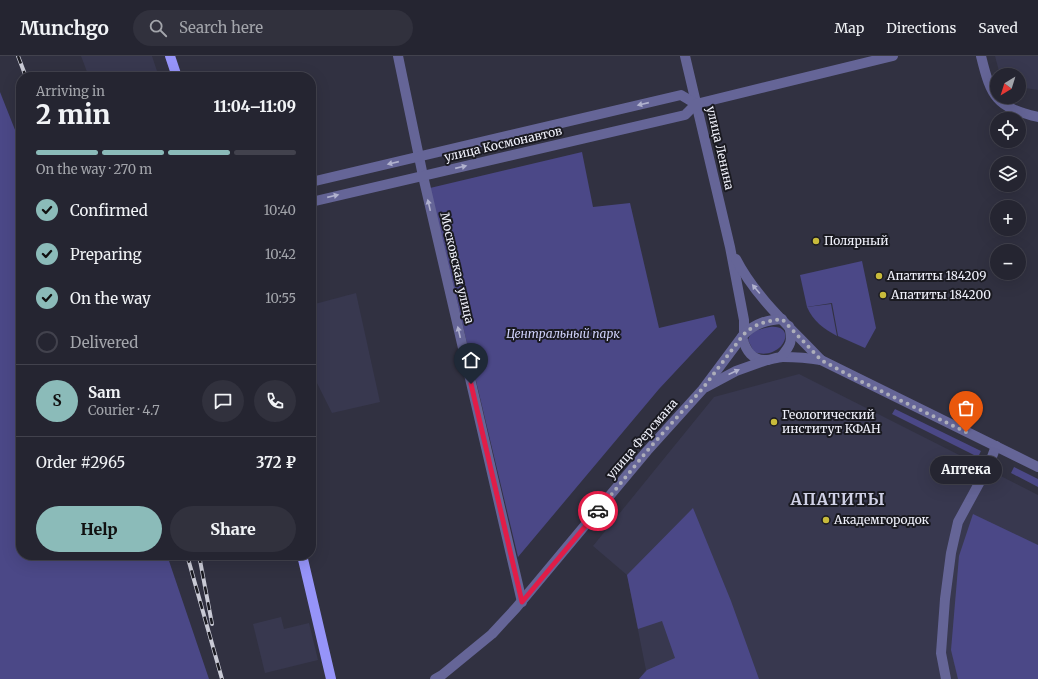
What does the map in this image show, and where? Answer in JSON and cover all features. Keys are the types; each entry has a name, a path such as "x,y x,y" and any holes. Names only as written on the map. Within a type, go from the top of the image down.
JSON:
{"main road":[{"path":"170,56 175,72"},
{"path":"303,560 331,679"}],"street":[{"name":"Московская улица","path":"398,56 418,157 522,602"},
{"name":"улица Ленина","path":"685,56 730,247 744,320 743,336"},
{"name":"улица Космонавтов","path":"316,201 685,115 696,104 893,56"},
{"path":"981,56 992,91 998,100 1007,107 1019,113 1038,118"},
{"name":"улица Космонавтов","path":"316,181 681,95 696,104"},
{"name":"улица Ленина","path":"730,247 745,275 785,323"},
{"path":"821,360 785,323 762,322 750,328 743,336 745,349 753,357 766,360 781,357 821,360 1038,467"},
{"path":"781,357 788,348 792,338 785,323"},
{"name":"улица Ферсмана","path":"435,679 492,634 522,602 647,451 703,388 743,336"},
{"name":"улица Ферсмана","path":"703,388 736,371 766,360"},
{"path":"946,679 941,653 945,599 951,553 958,522 986,471 996,446"}],"shaded area":[{"path":"81,56 152,56 157,72 87,72"},
{"path":"995,56 1038,56 1038,90 1026,88 1026,68 998,68"},
{"path":"356,293 380,402 332,413 316,381 316,304"},
{"name":"Академгородок","path":"799,374 1038,495 1038,679 639,679 646,670 627,575 593,546 714,397"},
{"path":"281,617 284,629 309,623 318,660 265,673 253,624"}],"green space":[{"path":"0,92 16,132 16,560 169,560 209,679 0,679"},
{"name":"Центральный парк","path":"582,152 593,207 630,203 659,328 714,315 717,327 659,389 518,557 430,188"},
{"path":"862,261 876,328 865,348 838,336 832,303 807,307 800,275"},
{"path":"831,304 837,336 819,324 809,312 807,307"},
{"path":"770,327 779,328 784,331 784,342 773,352 764,354 754,352 748,340 749,337 757,330"},
{"path":"895,409 981,451 978,457 892,414"},
{"path":"1014,467 1038,479 1038,487 1011,473"},
{"path":"693,508 731,601 759,679 639,679 647,670 675,658 662,621 638,629 627,575"},
{"path":"973,514 1038,545 1038,679 958,679 951,650 959,556"}],"railway":[{"path":"18,56 24,72"},
{"path":"188,560 222,679"},
{"path":"200,560 212,624"}],"way so far":[{"path":"598,511 647,451 703,388 744,334 750,328 770,320 782,319 785,321 821,360 858,380 909,403 966,432"}],"place":[{"name":"Полярный","path":"816,241"},
{"name":"Апатиты 184209","path":"879,276"},
{"name":"Апатиты 184200","path":"883,295"},
{"name":"Геологический институт КФАН","path":"774,422"},
{"name":"Аптека","path":"966,432"},
{"name":"Академгородок","path":"826,520"}],"district":[{"name":"АПАТИТЫ","path":"838,499"}],"route":[{"path":"471,384 522,602 598,511"}]}
